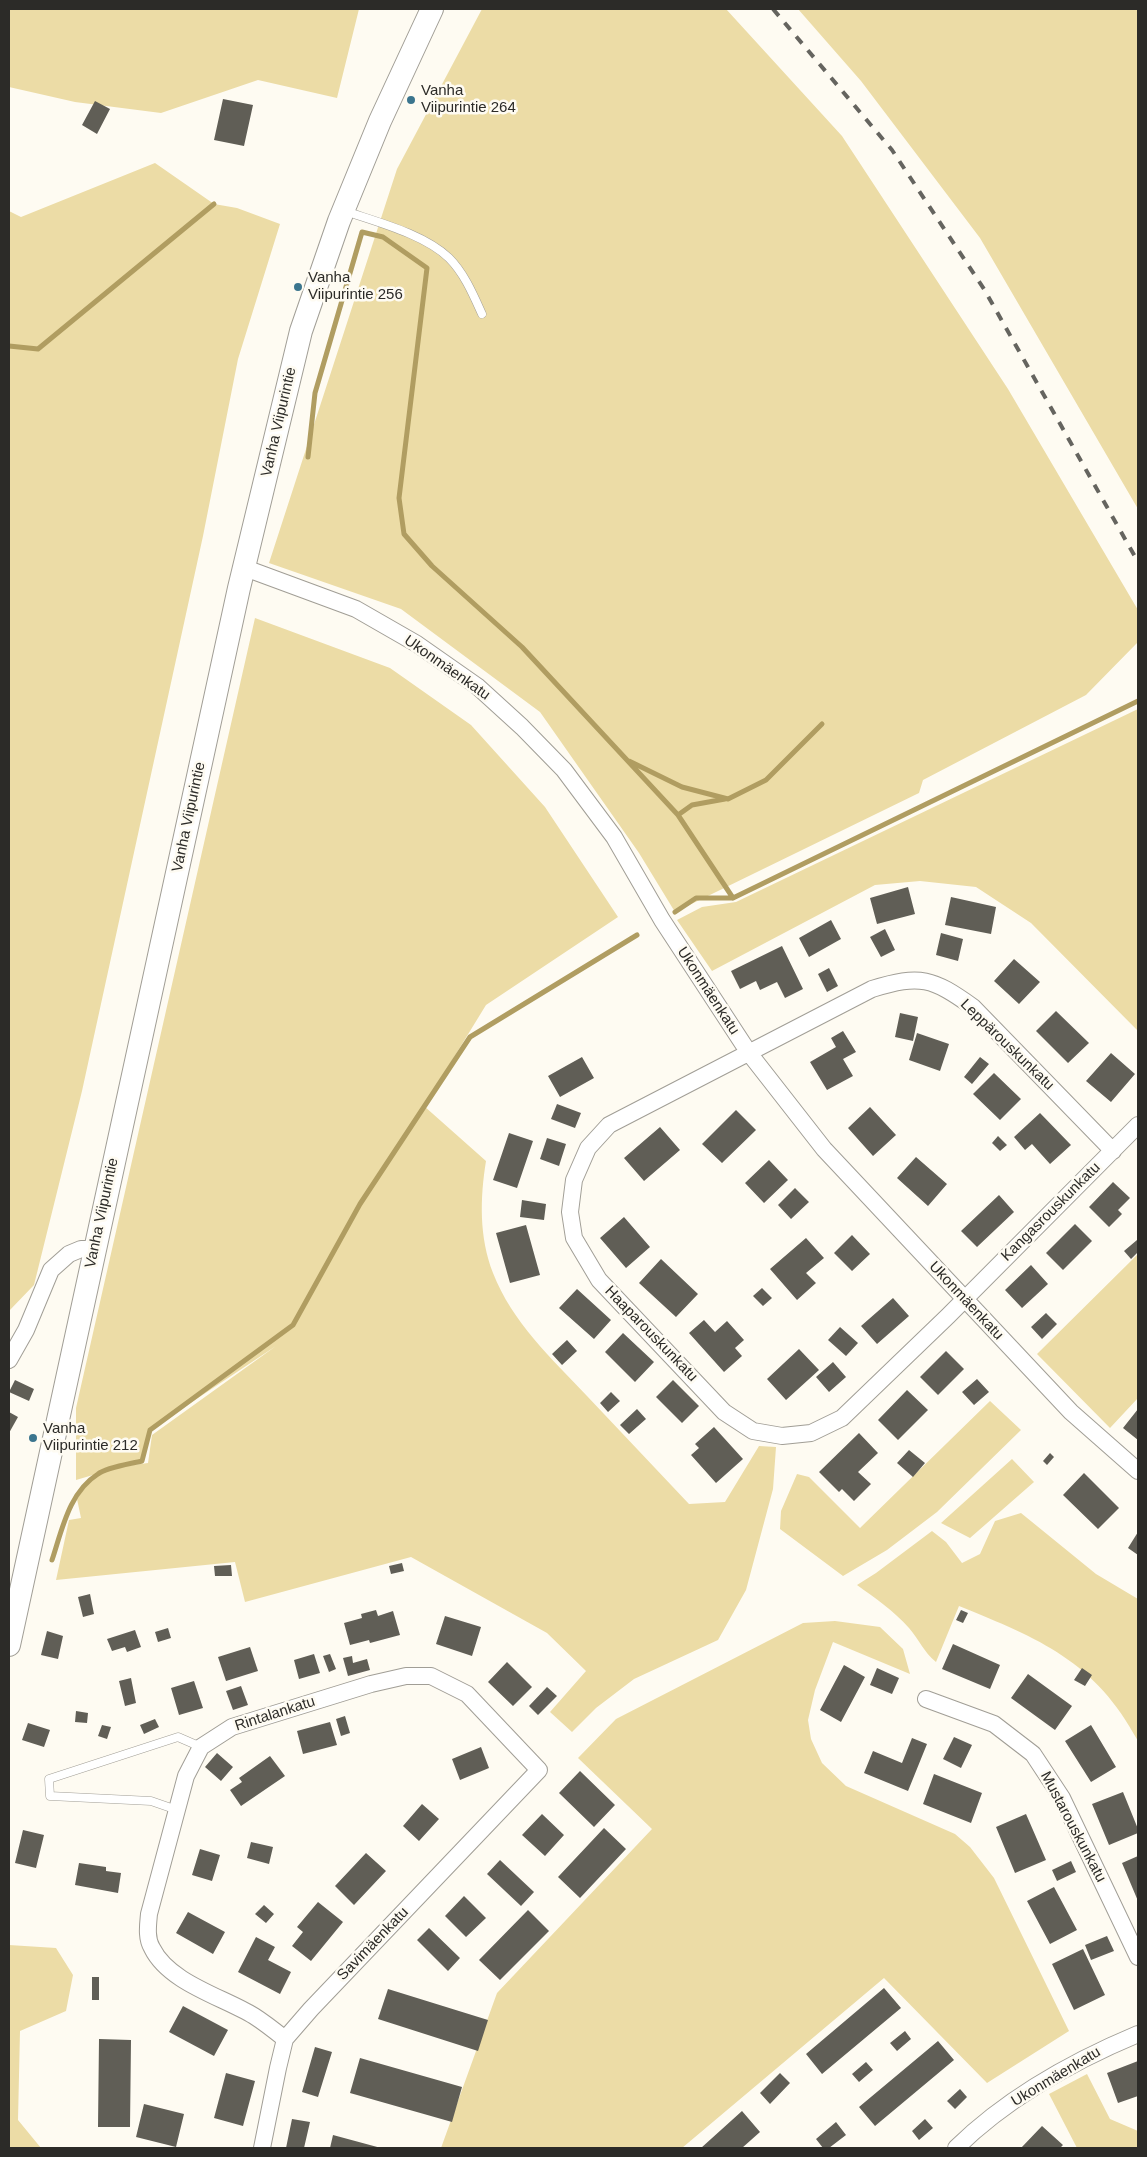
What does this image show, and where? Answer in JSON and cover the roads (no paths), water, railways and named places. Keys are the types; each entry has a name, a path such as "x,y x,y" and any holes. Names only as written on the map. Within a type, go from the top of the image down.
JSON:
{"street":[{"name":"Vanha Viipurintie","path":"9,1645 94,1249 245,568 301,331 343,210 429,10"},
{"name":"Ukonmäenkatu","path":"245,568 356,609 417,644 477,686 522,727 564,770 614,837 662,920 748,1053 824,1149 1071,1412 1138,1471"},
{"name":"Leppärouskunkatu","path":"748,1053 872,989 899,981 927,980 952,992 973,1007 1113,1151"},
{"name":"Haaparouskunkatu","path":"748,1053 609,1125 588,1148 574,1180 570,1212 574,1238 599,1280 724,1412 753,1431 782,1436 811,1433 842,1418 964,1299"},
{"name":"Kangasrouskunkatu","path":"964,1299 1138,1125"},
{"path":"9,1360 26,1330 51,1270 69,1254 82,1249 94,1249"},
{"name":"Rintalankatu","path":"286,2039 254,2016 183,1980 162,1963 151,1948 148,1931 149,1914 186,1776 201,1747 232,1727 371,1684 406,1676 431,1676 467,1694 539,1770"},
{"name":"Mustarouskunkatu","path":"926,1699 994,1724 1033,1754 1062,1798 1138,1957"},
{"name":"Savimäenkatu","path":"262,2148 278,2068 286,2039 311,2009 539,1770"},
{"name":"Ukonmäenkatu","path":"956,2148 974,2130 1028,2090 1090,2054 1138,2034"}],"lane":[{"path":"343,210 432,244 449,259 468,283 482,314"},
{"path":"177,1810 152,1801 50,1796 49,1779 178,1737 201,1747"}],"waterway":[{"path":"9,346 38,349 214,204"},
{"path":"308,457 315,393 362,232 383,237 427,268 399,498 404,534 432,566 522,647 678,815 733,898"},
{"path":"675,912 696,898 733,898 1138,701"},
{"path":"629,761 682,787 728,799 766,780 822,724"},
{"path":"678,815 692,805 725,799"},
{"path":"52,1560 63,1524 73,1501 88,1482 107,1469 142,1461 150,1430 293,1325 360,1204 470,1037 637,935"}],"railway":[{"path":"773,9 892,150 984,289 1138,562"}],"place":[{"name":"Vanha Viipurintie 264","path":"411,100"},
{"name":"Vanha Viipurintie 256","path":"298,287"},
{"name":"Vanha Viipurintie 212","path":"33,1438"}]}
